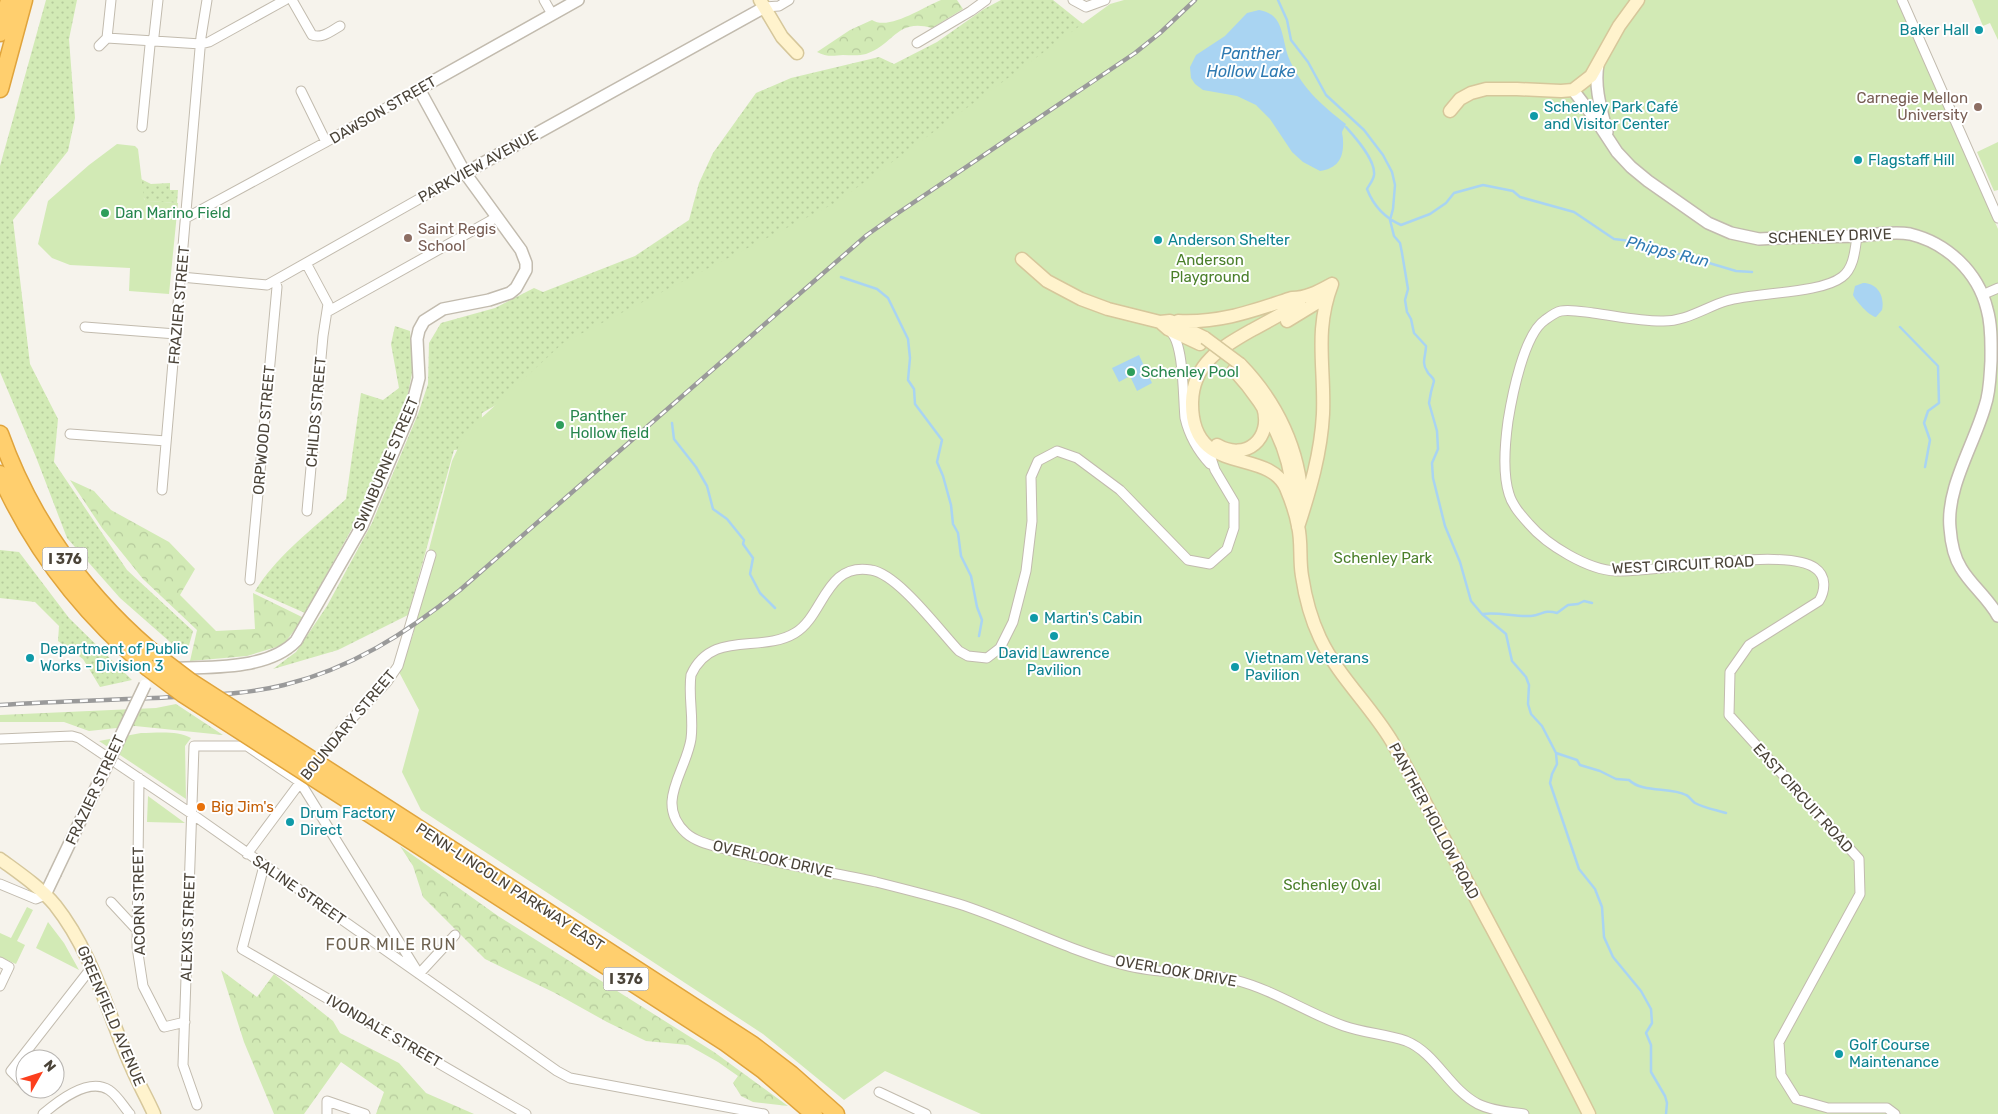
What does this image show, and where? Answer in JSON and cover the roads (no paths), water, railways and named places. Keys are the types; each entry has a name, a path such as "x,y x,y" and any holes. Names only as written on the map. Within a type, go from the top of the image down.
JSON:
{"highway":[{"path":"0,33 9,0"},
{"path":"0,89 18,22 26,0"},
{"name":"PENN-LINCOLN PARKWAY EAST","path":"0,434 20,483 39,519 87,587 110,612 162,660 191,682 453,859"},
{"name":"PENN-LINCOLN PARKWAY EAST","path":"0,474 27,526 62,580 104,628 147,667 183,694 734,1031 772,1059 804,1094 836,1114"},
{"name":"PENN-LINCOLN PARKWAY EAST","path":"804,1094 814,1114"}],"main road":[{"name":"SCHENLEY DRIVE","path":"1572,90 1591,76 1619,26 1638,0"},
{"path":"766,2 782,37 796,53"},
{"path":"1450,111 1460,98 1471,93 1486,90 1517,88 1572,90"},
{"path":"1022,259 1048,281 1073,295 1108,309 1166,324 1203,341 1237,367 1251,375 1270,400 1287,433 1298,469 1298,512"},
{"path":"1328,296 1321,326 1323,413 1321,439 1298,512 1285,486 1278,478 1260,467 1218,454 1207,446 1197,429 1192,409 1193,391 1199,371 1205,362 1220,349 1296,306 1328,296"},
{"path":"1166,324 1226,319 1292,298 1305,304 1321,326"},
{"path":"1263,407 1266,416 1265,427 1257,442 1240,451 1224,448 1212,439 1203,424 1199,396 1204,379 1213,365 1226,354 1305,304"},
{"path":"1237,367 1263,407 1284,451 1298,512"},
{"name":"PANTHER HOLLOW ROAD","path":"1298,512 1302,574 1310,610 1319,637 1335,665 1390,738 1589,1114"},
{"name":"GREENFIELD AVENUE","path":"0,859 45,894 74,933 92,966 131,1067 154,1114"}],"street":[{"path":"99,46 107,38 111,0"},
{"path":"142,127 158,0"},
{"name":"FRAZIER STREET","path":"162,490 201,44 207,0"},
{"path":"107,38 201,44 209,42 285,0"},
{"path":"292,0 312,35 316,37 323,36 340,26"},
{"path":"544,0 552,14"},
{"name":"DAWSON STREET","path":"186,218 326,142 578,0"},
{"name":"PARKVIEW AVENUE","path":"181,278 267,285 766,2 779,6 789,0"},
{"path":"917,43 986,0"},
{"path":"1073,0 1086,7 1105,0"},
{"path":"1902,0 1998,218"},
{"name":"SCHENLEY DRIVE","path":"1599,62 1597,73 1599,101 1611,143"},
{"name":"SWINBURNE STREET","path":"145,685 150,676 158,670 259,661 282,654 296,641 362,526 410,413 419,378 417,340 419,330 424,321 443,309 489,300 510,292 516,288 524,277 526,270 524,256 465,173 419,89"},
{"name":"SCHENLEY DRIVE","path":"1572,90 1624,160 1648,181 1700,218 1730,233 1759,238 1909,234 1934,243 1961,263 1976,281 1987,309 1990,326 1989,386 1986,405 1950,505 1950,528 1953,548 1961,568 1984,595 1998,616"},
{"path":"301,91 326,142"},
{"path":"327,312 497,217"},
{"name":"WEST CIRCUIT ROAD","path":"1819,601 1824,592 1824,582 1821,574 1815,568 1795,562 1771,560 1718,562 1615,571 1594,567 1572,557 1534,531 1520,514 1509,494 1506,474 1506,439 1514,384 1531,336 1543,321 1561,311 1647,320 1677,320 1688,318 1705,308 1741,297 1826,286 1843,277 1852,262 1857,236"},
{"name":"CHILDS STREET","path":"306,263 328,304 306,511"},
{"name":"ORPWOOD STREET","path":"250,580 277,286 275,281"},
{"path":"1982,295 1998,288"},
{"name":"OVERLOOK DRIVE","path":"1166,324 1175,336 1180,351 1185,418 1188,428 1197,446 1215,470 1234,502 1234,528 1227,549 1210,564 1188,560 1120,490 1077,458 1057,451 1038,461 1031,477 1032,521 1026,571 1013,622 1000,648 987,658 979,659 968,656 959,651 897,583 880,572 865,569 852,572 835,581 804,626 794,634 782,639 728,645 716,649 699,660 691,675 691,737 671,800 674,817 694,839 745,855 876,882 950,902 988,914 1126,966 1216,976 1237,980 1266,990 1344,1026 1404,1040 1418,1047 1453,1084 1477,1104 1492,1110 1524,1114"},
{"path":"85,326 176,334"},
{"path":"70,434 166,441"},
{"name":"OVERLOOK DRIVE","path":"1207,446 1215,470"},
{"name":"BOUNDARY STREET","path":"247,854 340,731 387,682 398,666 431,555"},
{"name":"EAST CIRCUIT ROAD","path":"1819,601 1749,645 1730,672 1729,715 1859,858 1860,894 1779,1042 1781,1075 1796,1098 1828,1108 1888,1108 1895,1114"},
{"name":"FRAZIER STREET","path":"45,894 145,685"},
{"name":"SALINE STREET","path":"0,739 72,736 79,738 192,814 557,1071 570,1078 764,1114"},
{"name":"ALEXIS STREET","path":"197,1105 183,1066 194,746 248,746 300,782"},
{"name":"ACORN STREET","path":"139,778 137,947 143,986 164,1027 185,1022"},
{"path":"300,782 419,974 455,935"},
{"name":"IVONDALE STREET","path":"264,866 242,949 526,1114"},
{"path":"0,884 36,899 45,894"},
{"path":"111,902 137,930"},
{"path":"0,962 9,967 0,986"},
{"path":"27,1049 92,966"},
{"path":"43,1114 54,1105 84,1088 97,1085 108,1089 116,1096 130,1114"},
{"path":"879,1092 914,1111 926,1114"},
{"path":"326,1114 327,1101 365,1114"}],"water":[{"name":"Panther Hollow Lake","path":"1259,10 1270,14 1278,23 1288,56 1305,86 1328,110 1346,124 1342,132 1343,146 1341,157 1335,165 1326,170 1320,171 1303,162 1292,152 1270,119 1256,105 1237,96 1203,90 1191,78 1190,67 1196,55 1225,36 1247,13"},
{"path":"1863,283 1873,285 1881,296 1882,310 1876,317 1866,311 1853,295 1855,286"},
{"name":"Schenley Pool","path":"1139,355 1152,383 1137,391 1130,376 1119,382 1112,368"}],"waterway":[{"path":"1278,0 1287,20 1291,40 1308,62 1326,95 1364,130 1383,155 1392,172 1395,185 1390,220 1394,236 1400,243 1402,253 1408,289 1405,300 1407,312 1411,319 1414,333 1426,346 1424,365 1434,381 1429,403 1437,431 1438,449 1432,463 1433,478 1445,526 1460,562 1471,601 1482,614 1506,634 1512,661 1526,677 1529,685 1528,704 1531,714 1542,726 1556,753 1557,764 1550,783 1579,869 1595,889 1602,907 1604,937 1613,957 1641,991 1651,1009 1652,1023 1646,1033 1651,1045 1651,1072 1665,1096 1667,1103 1666,1114"},
{"name":"Phipps Run","path":"1346,127 1364,149 1372,163 1374,175 1367,189 1373,201 1385,215 1401,225 1430,214 1446,203 1454,193 1483,185 1513,191 1520,197 1574,212 1614,239 1631,241 1655,252 1672,252 1736,271 1752,272"},
{"path":"841,277 877,289 888,298 908,339 910,358 908,380 914,389 915,404 942,440 937,462 951,505 953,524 958,533 961,556 971,576 977,607 982,620 979,636"},
{"path":"1900,327 1938,366 1939,403 1928,411 1924,423 1930,440 1925,467"},
{"path":"672,423 674,439 696,467 707,486 713,509 727,519 744,540 743,544 753,558 750,574 760,593 775,608"},
{"path":"1483,614 1531,616 1546,612 1557,613 1568,605 1584,601 1592,603"},
{"path":"1556,753 1577,760 1580,765 1600,771 1616,779 1629,780 1641,787 1679,793 1706,808 1726,813"}],"railway":[{"path":"0,705 202,696 257,690 308,678 377,648 419,621 460,590 867,235 1135,53 1160,33 1195,0"}],"place":[{"name":"Baker Hall","path":"1979,30"},
{"name":"Carnegie Mellon University","path":"1978,107"},
{"name":"Schenley Park Café and Visitor Center","path":"1534,116"},
{"name":"Flagstaff Hill","path":"1858,160"},
{"name":"Dan Marino Field","path":"105,213"},
{"name":"Saint Regis School","path":"408,238"},
{"name":"Anderson Shelter","path":"1158,240"},
{"name":"Schenley Pool","path":"1131,372"},
{"name":"Panther Hollow field","path":"560,425"},
{"name":"Martin's Cabin","path":"1034,618"},
{"name":"David Lawrence Pavilion","path":"1054,636"},
{"name":"Department of Public Works - Division 3","path":"30,658"},
{"name":"Vietnam Veterans Pavilion","path":"1235,667"},
{"name":"Big Jim's","path":"201,807"},
{"name":"Drum Factory Direct","path":"290,822"},
{"name":"Golf Course Maintenance","path":"1839,1054"}],"district":[{"name":"FOUR MILE RUN","path":"391,944"}],"park label":[{"name":"Anderson Playground","path":"1210,268"},
{"name":"Schenley Park","path":"1383,558"},
{"name":"Schenley Oval","path":"1332,885"}]}
